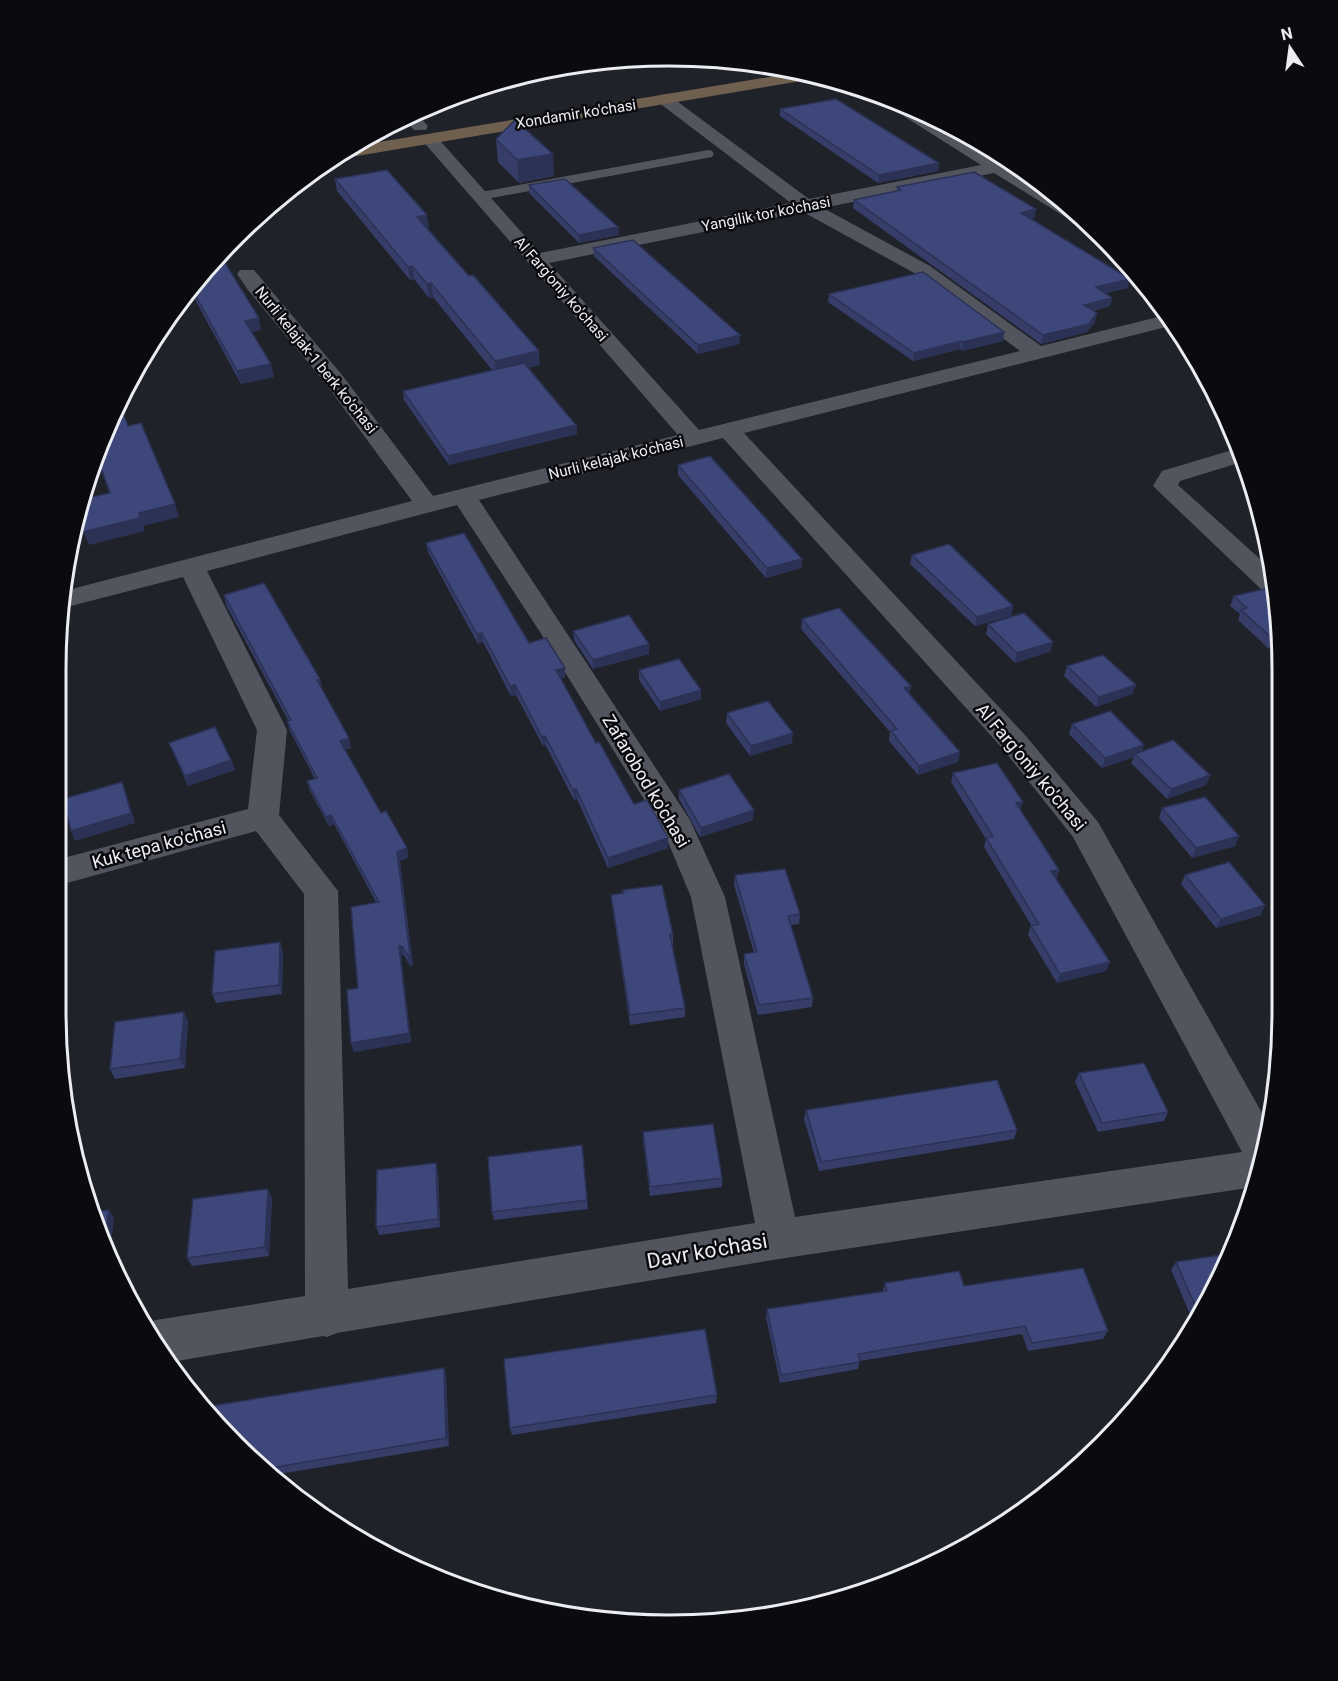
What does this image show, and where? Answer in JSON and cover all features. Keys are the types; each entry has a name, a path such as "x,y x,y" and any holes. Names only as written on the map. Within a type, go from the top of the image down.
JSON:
{"main road":[{"name":"Xondamir ko'chasi","path":"380,140 420,127 754,72"},
{"name":"Xondamir ko'chasi","path":"399,130 664,99 788,78"}],"street":[{"path":"664,99 806,206 923,270 1037,353"},
{"path":"921,121 1034,190"},
{"name":"Al Farg'oniy ko'chasi","path":"420,127 694,438"},
{"name":"Yangilik tor ko'chasi","path":"536,260 996,167"},
{"name":"Nurli kelajak-1 berk ko'chasi","path":"247,274 267,304 296,332 361,412 427,505"},
{"name":"Nurli kelajak ko'chasi","path":"70,598 427,505 1161,322"},
{"name":"Al Farg'oniy ko'chasi","path":"728,430 1014,742 1086,830 1257,1142"},
{"path":"1233,457 1172,476 1165,486 1265,577"},
{"name":"Zafarobod ko'chasi","path":"464,496 554,632 678,828 708,897 779,1239"},
{"path":"192,567 272,730 263,817 321,891 327,1316"},
{"name":"Kuk tepa ko'chasi","path":"66,870 263,817"},
{"name":"Davr ko'chasi","path":"164,1341 327,1316 779,1239 1251,1169"}],"lane":[{"path":"480,196 708,154"}],"building":[{"path":"836,99 939,163 879,175 780,109"},
{"path":"515,120 553,154 517,160 496,139"},
{"path":"387,170 427,215 417,217 469,276 473,275 539,351 495,361 431,283 427,284 412,266 408,267 335,179"},
{"path":"974,172 1036,209 1021,213 1129,279 1096,287 1112,298 1084,305 1097,313 1089,324 1043,335 854,200 901,190 897,187"},
{"path":"565,179 618,227 579,235 529,185"},
{"path":"633,240 740,335 698,345 593,248"},
{"path":"225,262 259,318 245,321 271,364 237,371 196,296"},
{"path":"923,272 1004,332 914,353 829,294"},
{"path":"524,363 576,425 448,456 403,391"},
{"path":"123,413 128,426 141,423 175,504 139,513 140,518 83,532 92,497 110,493 101,467"},
{"path":"710,456 802,559 767,568 678,465"},
{"path":"464,533 529,643 546,638 565,668 556,670 596,743 599,742 634,804 647,800 668,838 608,858 576,789 573,790 515,685 510,686 482,633 477,634 426,543"},
{"path":"949,544 1013,606 977,617 912,555"},
{"path":"264,583 320,679 317,680 349,738 340,741 381,813 386,811 407,848 397,852 410,955 408,956 402,946 399,946 409,1033 351,1043 347,990 358,988 351,907 379,902 331,815 326,817 307,781 317,778 287,721 291,720 224,595"},
{"path":"1267,588 1271,637 1241,610 1247,608 1234,596"},
{"path":"839,608 911,686 904,688 960,752 919,766 891,731 897,729 802,619"},
{"path":"1024,613 1053,642 1017,653 988,624"},
{"path":"629,615 649,644 593,660 573,631"},
{"path":"1103,655 1136,685 1099,697 1067,666"},
{"path":"679,659 701,690 660,702 639,670"},
{"path":"768,701 793,733 751,746 727,713"},
{"path":"1110,711 1144,745 1105,758 1072,724"},
{"path":"215,727 231,760 185,776 169,743"},
{"path":"1173,740 1210,775 1171,789 1135,754"},
{"path":"997,763 1023,802 1016,803 1059,870 1051,871 1110,962 1060,974 1031,926 1039,924 986,838 993,836 953,773"},
{"path":"729,774 754,810 701,828 679,790"},
{"path":"122,782 131,813 71,831 66,811 66,798"},
{"path":"1205,797 1239,836 1196,848 1162,808"},
{"path":"1229,862 1265,905 1221,919 1185,875"},
{"path":"785,869 800,914 788,916 813,998 759,1005 744,954 757,952 735,875"},
{"path":"662,885 685,1008 630,1015 611,895 624,893 622,890"},
{"path":"280,942 279,985 212,994 215,951"},
{"path":"184,1012 180,1059 110,1069 115,1022"},
{"path":"1144,1063 1168,1112 1102,1123 1079,1073"},
{"path":"997,1080 1017,1130 821,1162 806,1110"},
{"path":"713,1124 722,1178 650,1187 643,1132"},
{"path":"582,1145 587,1200 492,1212 488,1157"},
{"path":"436,1163 438,1219 376,1227 377,1170"},
{"path":"268,1189 265,1247 187,1258 193,1199"},
{"path":"109,1210 106,1228 100,1211"},
{"path":"1221,1255 1195,1306 1176,1262"},
{"path":"1083,1268 1108,1331 1032,1343 1025,1326 858,1354 860,1362 781,1375 767,1309 887,1291 885,1283 959,1271 964,1286"},
{"path":"705,1329 717,1395 510,1428 504,1359"},
{"path":"444,1368 446,1438 274,1467 213,1406"}]}
